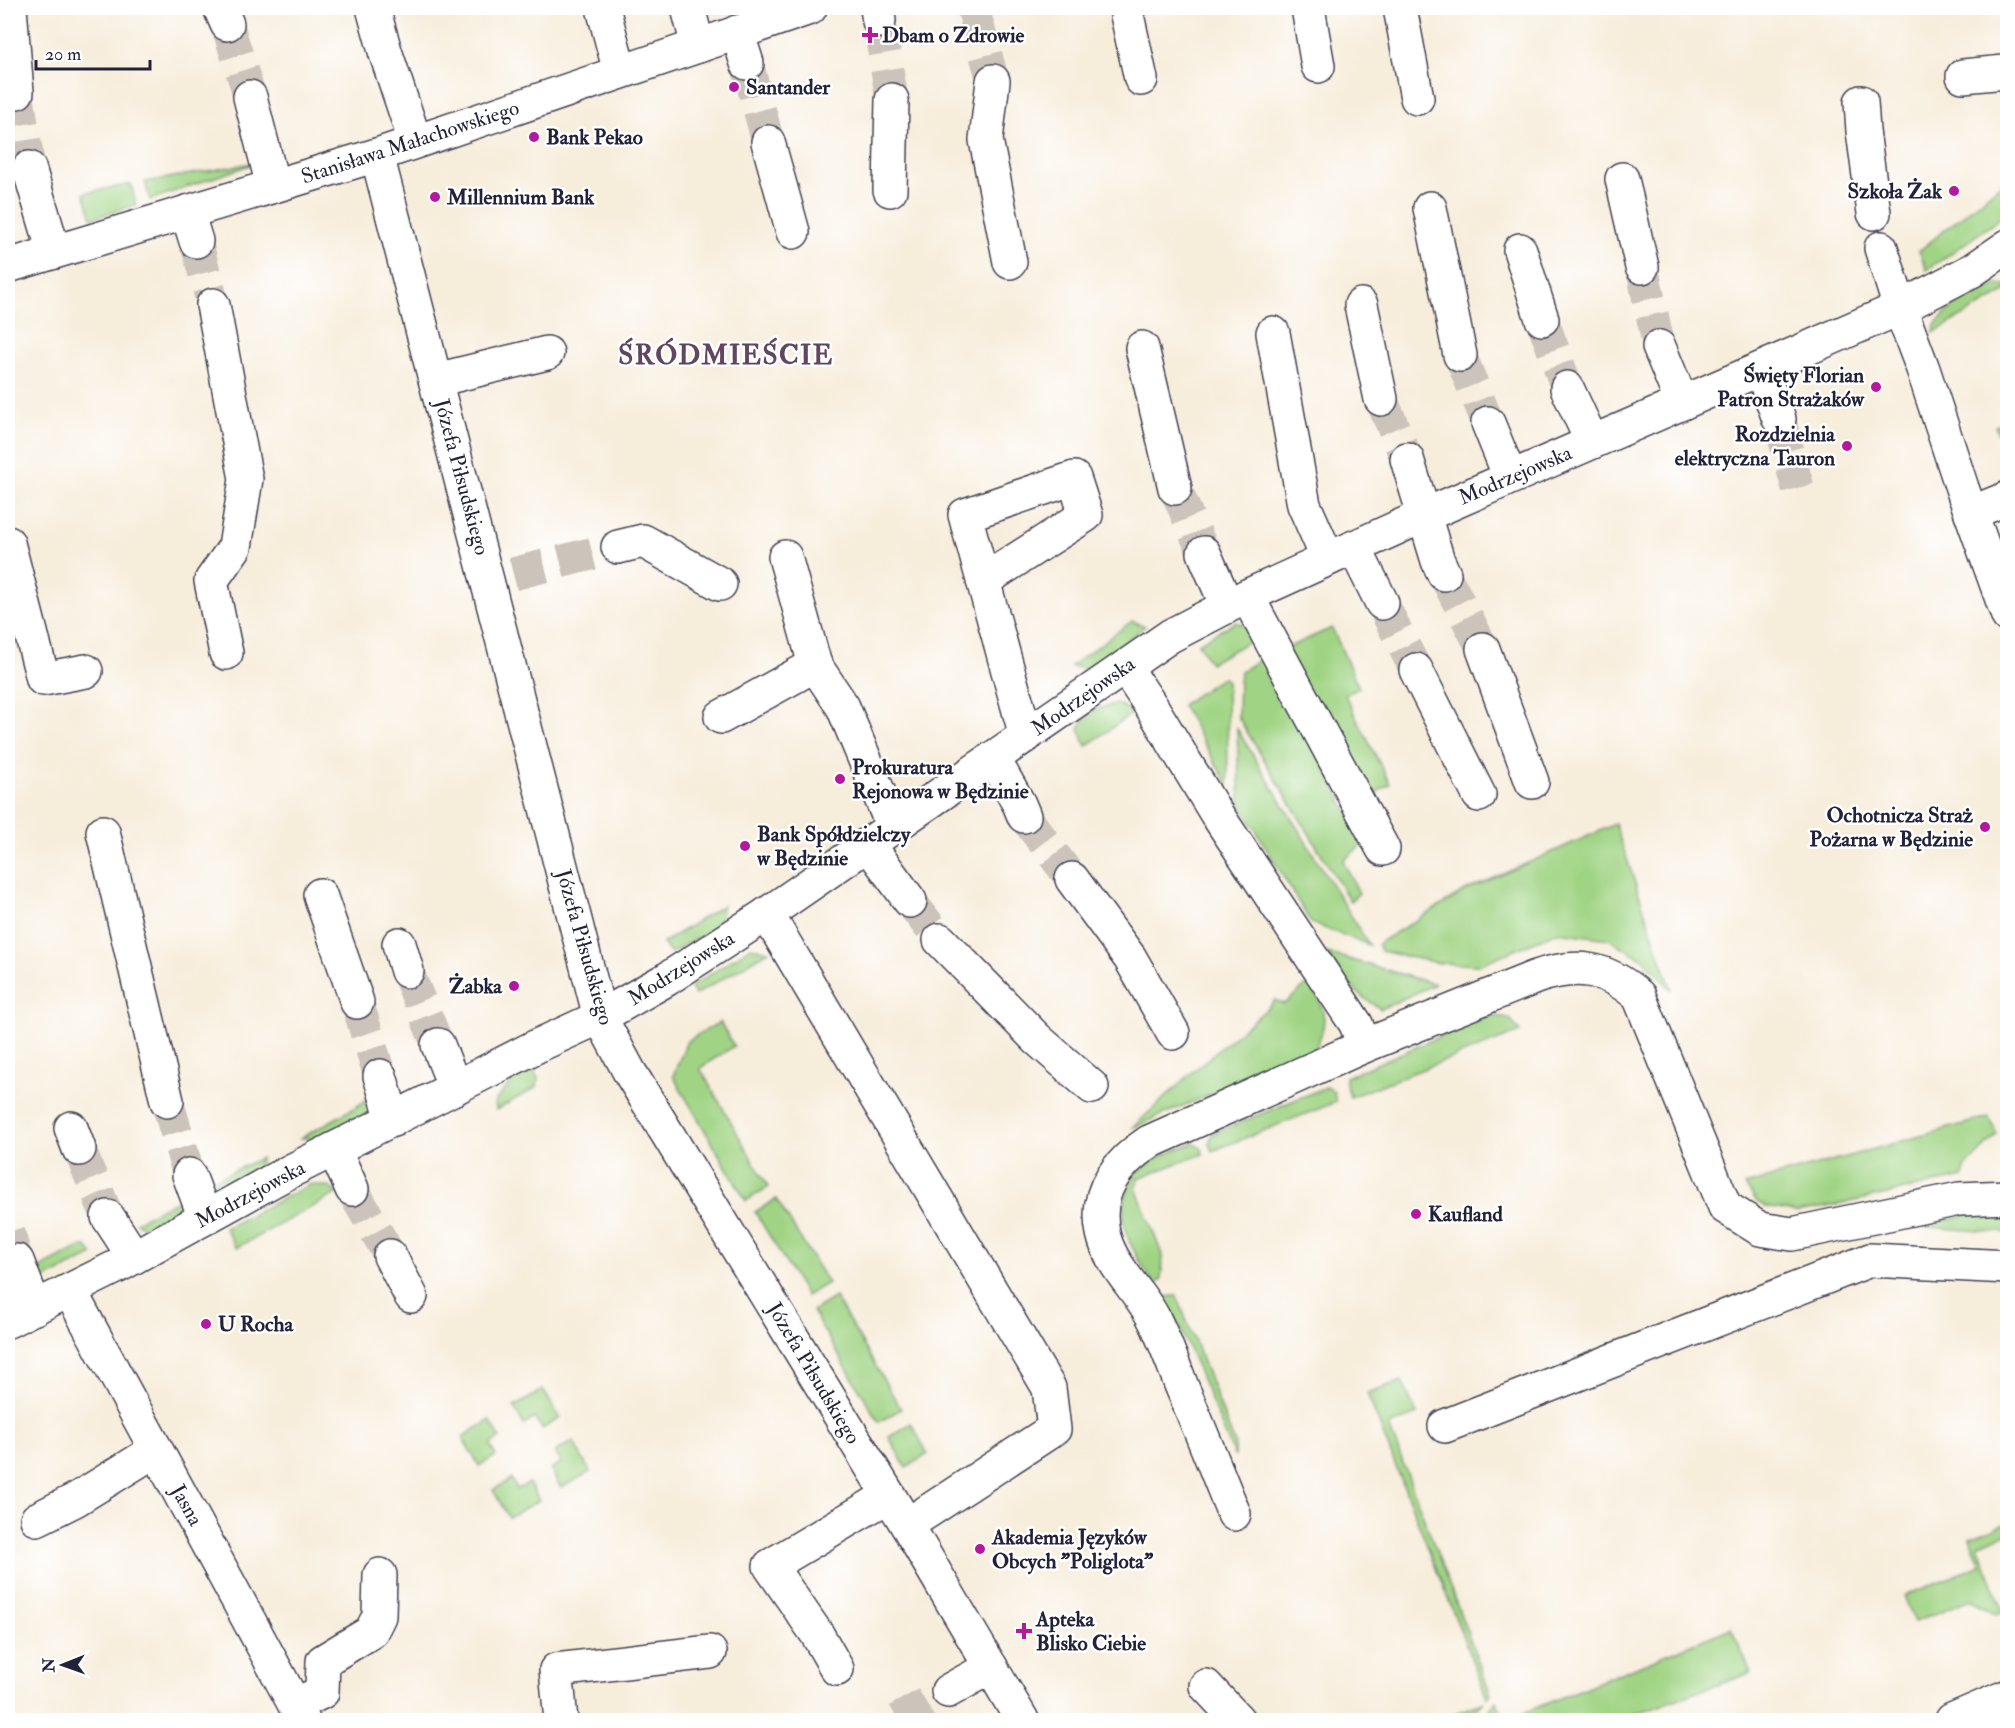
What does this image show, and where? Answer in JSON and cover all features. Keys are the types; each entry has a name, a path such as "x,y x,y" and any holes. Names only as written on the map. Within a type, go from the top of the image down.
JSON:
{"street":[{"path":"10,8 17,92"},
{"path":"373,8 415,141"},
{"path":"603,8 620,72"},
{"path":"688,8 698,46"},
{"name":"Stanisława Małachowskiego","path":"8,266 54,252 191,226 273,186 377,155 810,8"},
{"path":"1308,8 1318,66"},
{"path":"1400,8 1417,98"},
{"path":"1127,15 1141,79"},
{"path":"737,32 747,63"},
{"path":"1963,76 2005,72 2007,75"},
{"path":"993,81 986,140 1010,262"},
{"path":"250,97 273,186"},
{"path":"890,190 892,100"},
{"path":"1861,102 1875,213"},
{"path":"768,142 793,232"},
{"name":"Józefa Piłsudskiego","path":"377,155 436,380 501,578 600,1017 630,1071 1022,1720"},
{"path":"29,168 54,252"},
{"path":"1622,179 1642,267"},
{"path":"1430,208 1460,355"},
{"path":"1881,248 2007,616"},
{"path":"1520,250 1542,319"},
{"name":"Modrzejowska","path":"21,1315 334,1149 600,1017 667,979 767,914 1170,636 1237,601 1425,514 1900,308 2006,251"},
{"path":"213,305 246,479 235,548 211,581 226,653"},
{"path":"1361,305 1381,399"},
{"path":"1273,333 1304,505 1382,603"},
{"path":"1659,347 1682,404"},
{"path":"1142,348 1175,489"},
{"path":"436,380 547,353"},
{"path":"1761,369 1779,419"},
{"path":"1567,388 1592,442"},
{"path":"1488,423 1510,477"},
{"path":"1407,459 1444,574"},
{"path":"1971,513 2007,498"},
{"path":"618,547 643,541 720,584"},
{"path":"8,543 43,679 86,671"},
{"path":"1204,553 1237,601 1383,849"},
{"path":"784,557 815,665 843,707 881,836 910,901"},
{"path":"983,581 1026,736"},
{"path":"1483,649 1532,782"},
{"path":"721,717 815,665"},
{"path":"1125,667 1216,813 1356,1024 1364,1046"},
{"path":"1416,670 1479,795"},
{"path":"993,758 1024,816"},
{"path":"103,831 166,1101"},
{"path":"1072,879 1130,958 1173,1033"},
{"path":"320,895 357,1002"},
{"path":"767,914 1049,1388 1054,1429 906,1525"},
{"path":"940,940 1037,1039 1092,1087"},
{"path":"1234,1514 1156,1322 1110,1253 1103,1233 1102,1208 1108,1185 1118,1166 1149,1142 1364,1046 1557,969 1580,968 1624,983 1639,996 1725,1207 1760,1229 1792,1234 1959,1199 2007,1196"},
{"path":"438,1045 455,1088"},
{"path":"380,1076 393,1120"},
{"path":"334,1149 352,1189"},
{"path":"189,1175 205,1218"},
{"path":"108,1216 134,1257"},
{"path":"390,1256 411,1296"},
{"path":"1445,1426 1870,1260 2007,1267"},
{"path":"17,1261 21,1315"},
{"name":"Jasna","path":"70,1291 299,1713"},
{"path":"37,1519 75,1500 156,1450"},
{"path":"837,1669 817,1634 770,1566 888,1496"},
{"path":"299,1713 322,1692 323,1661 371,1632 379,1616 380,1575"},
{"path":"561,1720 556,1670 710,1652"},
{"path":"948,1691 991,1667"},
{"path":"1206,1686 1238,1720"},
{"path":"1952,1720 2007,1696"}],"green space":[{"path":"258,162 150,200 145,182"},
{"path":"2004,182 2007,182 2007,211 1927,270 1919,251"},
{"path":"131,184 136,205 92,218 84,193"},
{"path":"1997,284 2007,286 2007,291 1933,333 1943,316 1959,302"},
{"path":"2007,420 2007,455 1995,426"},
{"path":"1132,621 1145,626 1085,669 1071,666"},
{"path":"1235,622 1247,626 1254,639 1210,663 1198,643"},
{"path":"1332,628 1359,688 1345,695 1390,784 1374,794 1360,792 1284,649"},
{"path":"1266,656 1364,843 1343,861 1359,893 1350,901 1238,717 1241,671"},
{"path":"1223,677 1227,682 1228,785 1182,705"},
{"path":"1118,704 1134,712 1086,746 1079,728 1082,722 1095,710"},
{"path":"1237,729 1369,945 1311,923 1240,804"},
{"path":"1615,824 1672,991 1643,959 1609,939 1558,932 1478,965 1438,963 1381,951 1378,944 1383,940 1465,891"},
{"path":"723,905 718,927 670,953 663,943"},
{"path":"751,947 769,951 695,995 691,987"},
{"path":"1327,953 1435,984 1381,1009 1350,985"},
{"path":"1307,985 1312,985 1324,1016 1322,1031 1315,1049 1132,1128 1275,1000 1284,1004"},
{"path":"1493,1016 1509,1018 1520,1032 1350,1097 1346,1077 1483,1018"},
{"path":"720,1022 734,1046 700,1068 768,1187 746,1201 673,1076 687,1041"},
{"path":"533,1069 538,1079 537,1087 496,1110 495,1101 514,1079"},
{"path":"1326,1087 1333,1090 1336,1102 1212,1151 1209,1144 1212,1134"},
{"path":"368,1100 371,1112 315,1139 301,1138"},
{"path":"1989,1117 1997,1134 1965,1168 1963,1177 1796,1212 1766,1207 1757,1202 1745,1185"},
{"path":"1194,1143 1202,1149 1203,1154 1138,1178 1136,1188 1163,1257 1161,1281 1154,1284 1129,1240 1123,1216 1124,1203 1131,1181 1146,1165"},
{"path":"261,1158 258,1169 220,1190 207,1183"},
{"path":"311,1184 328,1187 338,1193 236,1248 225,1228"},
{"path":"193,1192 193,1203 146,1229 136,1222"},
{"path":"776,1199 828,1283 806,1296 755,1212"},
{"path":"1980,1212 2007,1214 2007,1233 1914,1226"},
{"path":"86,1246 93,1255 37,1283 25,1276"},
{"path":"1177,1296 1235,1444 1235,1457 1182,1332 1162,1297"},
{"path":"835,1297 901,1409 879,1422 812,1311"},
{"path":"1402,1381 1417,1414 1389,1426 1491,1695 1487,1698 1367,1393"},
{"path":"543,1390 560,1418 542,1429 535,1418 524,1425 514,1407"},
{"path":"490,1420 500,1438 490,1445 496,1456 479,1466 462,1437"},
{"path":"911,1423 928,1454 906,1468 889,1437"},
{"path":"573,1441 590,1472 561,1488 550,1469 561,1463 555,1452"},
{"path":"511,1479 517,1489 529,1483 539,1500 509,1518 493,1490"},
{"path":"2007,1523 2007,1533 1978,1545 2004,1612 1997,1615 1971,1599 1915,1622 1904,1596 1981,1565 1970,1538"},
{"path":"1731,1628 1751,1673 1618,1720 1506,1720"},
{"path":"1497,1701 1505,1720 1480,1720"},
{"path":"1484,1702 1467,1720 1437,1720"}],"tunnel":[{"path":"973,8 993,81"},
{"path":"879,21 892,100"},
{"path":"227,24 250,97"},
{"path":"747,63 768,142"},
{"path":"17,92 29,168"},
{"path":"196,241 213,305"},
{"path":"1642,267 1659,347"},
{"path":"1542,319 1567,388"},
{"path":"1460,355 1488,423"},
{"path":"1381,399 1407,459"},
{"path":"1779,419 1798,488"},
{"path":"1175,488 1204,553"},
{"path":"513,574 618,547"},
{"path":"1444,574 1483,649"},
{"path":"1382,603 1416,670"},
{"path":"1024,816 1072,879"},
{"path":"910,901 940,940"},
{"path":"407,971 438,1045"},
{"path":"357,1002 380,1076"},
{"path":"167,1101 189,1175"},
{"path":"79,1149 108,1217"},
{"path":"352,1189 390,1256"},
{"path":"8,1232 17,1261"},
{"path":"898,1720 948,1691"}],"place":[{"name":"Dbam o Zdrowie","path":"870,35"},
{"name":"Santander","path":"734,87"},
{"name":"Bank Pekao","path":"534,137"},
{"name":"Szkoła Żak","path":"1954,191"},
{"name":"Millennium Bank","path":"435,197"},
{"name":"Święty Florian Patron Strażaków","path":"1876,387"},
{"name":"Rozdzielnia elektryczna Tauron","path":"1847,446"},
{"name":"Prokuratura Rejonowa w Będzinie","path":"840,779"},
{"name":"Ochotnicza Straż Pożarna w Będzinie","path":"1985,827"},
{"name":"Bank Spółdzielczy w Będzinie","path":"745,846"},
{"name":"Żabka","path":"514,986"},
{"name":"Kaufland","path":"1416,1214"},
{"name":"U Rocha","path":"206,1324"},
{"name":"Akademia Języków Obcych \"Poliglota\"","path":"980,1549"},
{"name":"Apteka Blisko Ciebie","path":"1024,1631"}],"district":[{"name":"ŚRÓDMIEŚCIE","path":"726,355"}]}
